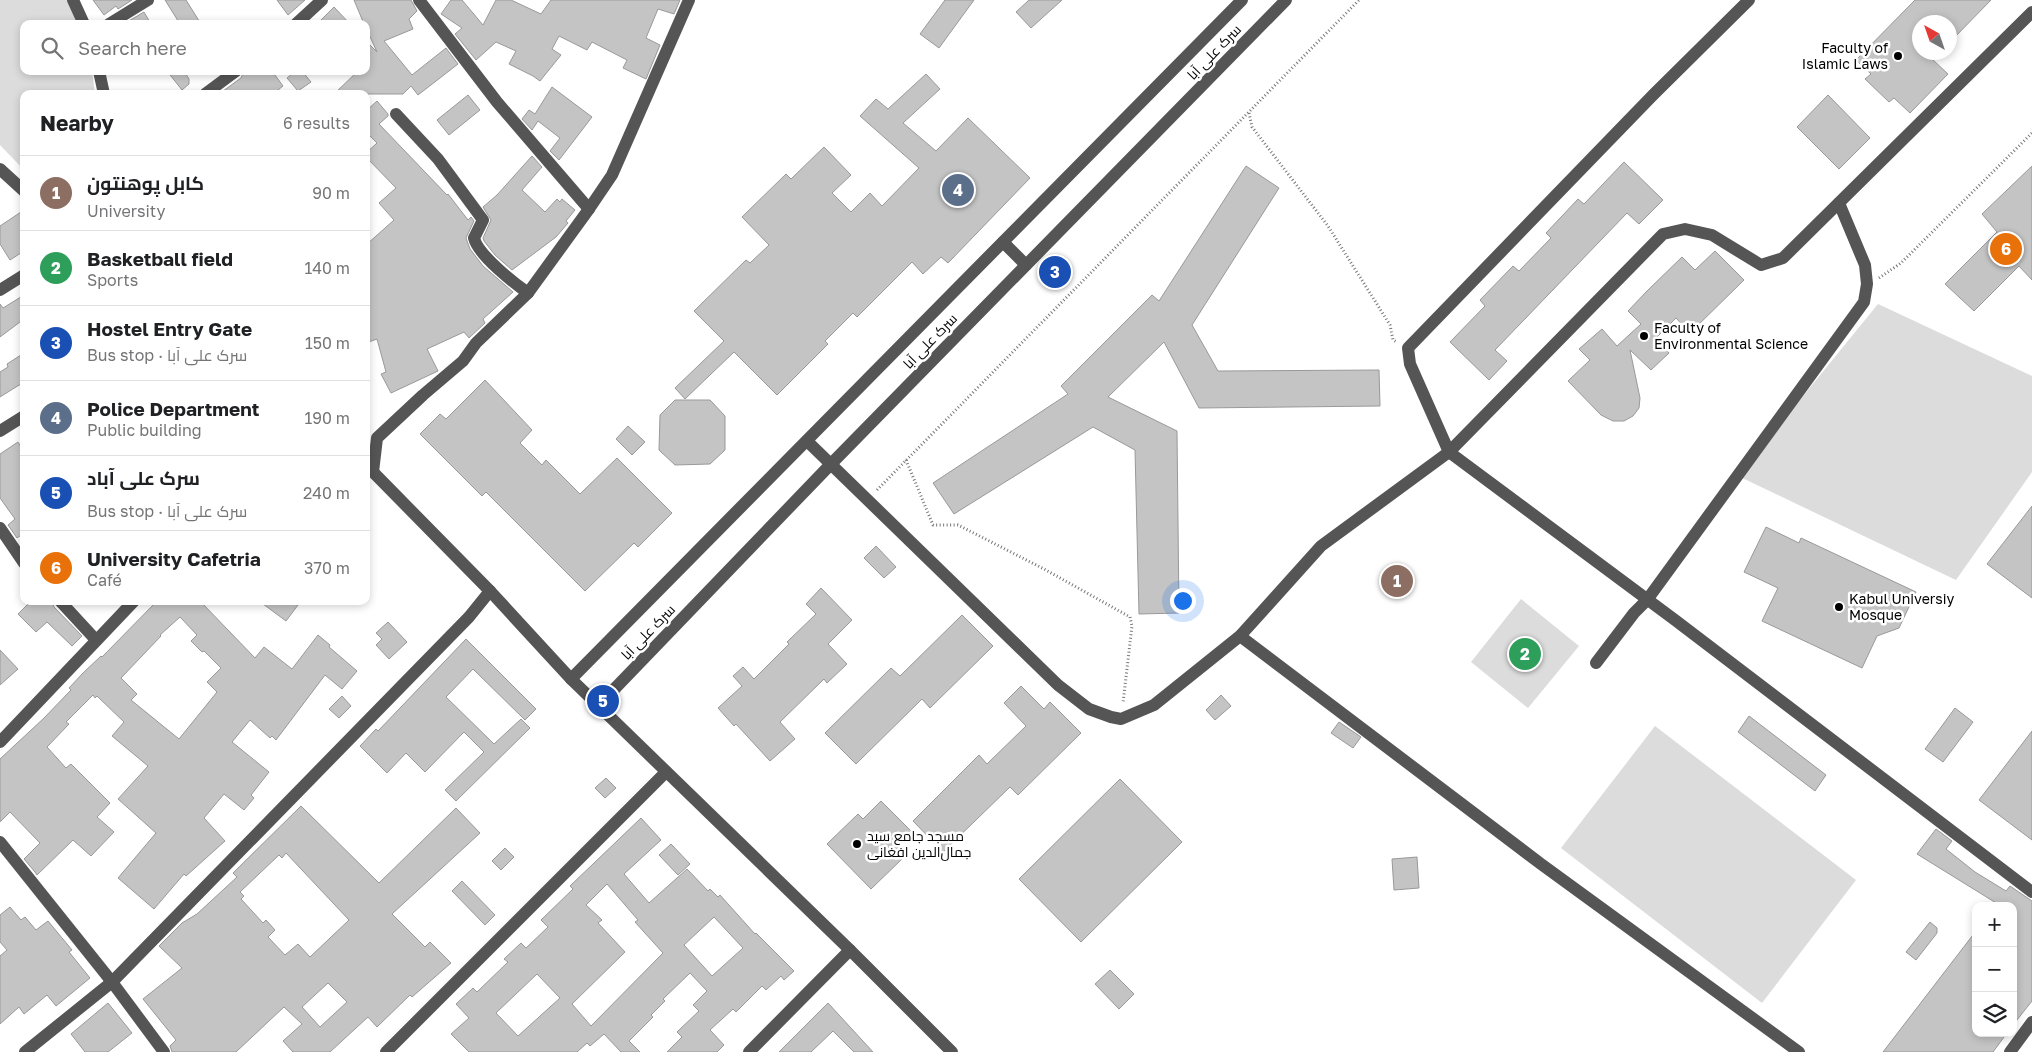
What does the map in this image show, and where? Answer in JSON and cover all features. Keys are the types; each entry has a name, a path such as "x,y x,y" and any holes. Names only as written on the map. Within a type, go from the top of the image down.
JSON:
{"street":[{"path":"73,0 82,20"},
{"path":"116,20 148,0"},
{"path":"300,20 322,0"},
{"path":"418,0 497,102 589,209"},
{"path":"370,466 376,438 423,394 463,361 476,343 528,293 589,209 612,175 689,0"},
{"path":"571,679 1242,0"},
{"name":"سرک علی آبا","path":"598,706 831,464 1286,0"},
{"path":"1749,0 1653,95 1408,348 1410,364 1449,452 2032,892"},
{"path":"807,441 1058,685 1089,709 1122,719 1154,705 1240,636 1321,546 1449,452 1663,234 1685,229 1712,235 1761,265 1783,258 2032,12"},
{"path":"100,75 103,90"},
{"path":"211,90 231,75"},
{"path":"396,114 438,159 483,220 474,238 478,248 507,278 528,293"},
{"path":"0,169 20,187"},
{"path":"1596,663 1634,613 1647,600 1864,302 1867,284 1865,265 1839,203"},
{"path":"1003,242 1026,265"},
{"path":"0,290 20,278"},
{"path":"0,430 20,418"},
{"path":"370,472 490,591 598,706 850,950 952,1052"},
{"path":"0,528 20,557"},
{"path":"25,1052 112,982 469,617 490,591"},
{"path":"64,605 96,640"},
{"path":"0,742 130,605"},
{"path":"1240,636 1541,864 1799,1052"},
{"path":"386,1052 666,772"},
{"path":"0,842 112,982 164,1052"},
{"path":"749,1052 850,950"},
{"path":"2010,1052 2032,1022"}],"path":[{"path":"867,499 1359,0"},
{"path":"1249,112 1252,127 1328,226 1366,284 1390,325 1393,340 1408,348"},
{"path":"1867,284 1880,278 1901,263 2032,132"},
{"path":"906,460 933,525 958,525 1044,569 1130,617 1132,626 1122,719"}],"shaded area":[{"path":"0,0 72,0 82,20 20,20 20,75 93,75 94,90 20,90 20,166 0,145"},
{"path":"1878,304 2032,376 2032,472 1956,580 1738,476"},
{"path":"1521,599 1579,646 1528,708 1471,662"},
{"path":"1655,726 1856,880 1762,1003 1561,848"}],"building":[{"path":"93,0 132,0 118,9 116,6 104,15"},
{"path":"165,0 186,0 198,20 178,20"},
{"path":"277,0 305,0 288,15"},
{"path":"354,0 411,0 417,11 409,19 413,29 384,41 412,75 446,48 458,64 418,95 411,86 403,94 370,94 370,90 338,90 354,75 370,75 370,45 377,52 370,37 370,20 362,20"},
{"path":"451,0 462,0 483,25 496,0 511,0 541,14 551,0 680,0 674,14 658,9 646,38 660,45 646,79 623,68 627,60 592,42 587,50 559,36 552,49 561,55 540,81 509,64 516,51 496,42 476,60 455,34 462,28 441,14"},
{"path":"945,0 974,0 939,48 920,34"},
{"path":"1029,0 1062,0 1031,28 1016,12"},
{"name":"Faculty of Islamic Laws","path":"1915,0 1991,0 1957,35 1957,15 1912,15 1912,60 1933,60 1948,74 1910,113 1894,98 1889,102 1865,79 1871,74 1856,60"},
{"path":"334,7 346,20 321,20"},
{"path":"144,12 149,20 130,20"},
{"path":"926,74 940,89 903,123 936,151 968,118 1030,178 948,263 941,257 923,274 912,262 857,317 853,313 825,341 828,344 777,395 734,352 685,399 675,388 724,341 694,311 746,260 750,263 769,245 742,217 786,174 791,179 824,147 851,175 832,193 851,212 870,193 882,206 919,168 860,116 876,99 888,109"},
{"path":"170,75 186,75 189,84 182,90"},
{"path":"242,75 275,75 283,86 278,90 224,90"},
{"path":"291,75 305,75 311,82 297,90 287,78"},
{"path":"552,87 592,117 559,160 550,151 560,138 538,121 532,130 522,119 529,110 535,114"},
{"path":"468,95 480,110 449,135 437,120"},
{"path":"1828,95 1870,138 1839,169 1797,127"},
{"path":"377,101 388,114 379,124 448,194 468,220 471,217 474,221 466,238 470,249 483,266 513,292 483,319 485,323 469,338 464,332 427,349 438,371 391,393 381,374 386,372 377,339 370,342 370,241 394,220 379,203 396,188 370,161 370,149 377,143 370,136 370,107"},
{"path":"532,156 542,167 522,190 545,212 557,199 560,202 562,199 575,210 566,221 568,223 556,237 512,270 495,255 484,241 483,238 491,220 483,207 497,195"},
{"path":"1624,162 1663,200 1639,224 1627,213 1495,350 1507,361 1489,380 1450,342 1485,306 1480,300 1513,266 1519,271 1551,238 1546,233 1578,199 1584,204"},
{"path":"1246,166 1279,188 1192,325 1218,371 1379,370 1380,406 1199,408 1164,342 1108,397 1177,431 1179,613 1139,614 1135,450 1093,427 954,514 933,483 1068,394 1061,386 1152,295 1159,301"},
{"path":"2032,166 2032,280 2019,266 1974,311 1945,284 1997,232 1982,214"},
{"path":"20,213 20,254 10,260 0,244 0,226"},
{"name":"Faculty of Environmental Science","path":"1715,251 1744,280 1690,333 1676,318 1656,338 1669,353 1651,370 1630,350 1640,398 1639,408 1633,416 1624,421 1613,421 1601,415 1568,381 1590,360 1579,349 1602,329 1617,346 1641,324 1628,311 1682,257 1695,270"},
{"path":"20,297 20,322 0,337 0,304 3,308"},
{"path":"20,356 20,384 0,397 0,372 8,367 7,364"},
{"path":"485,380 532,430 520,443 542,465 546,460 580,494 617,458 672,513 638,547 634,543 585,591 486,492 482,496 420,434 440,414 446,419"},
{"path":"675,400 710,400 725,416 725,450 710,464 675,465 659,450 660,415"},
{"path":"628,426 645,442 632,455 616,439"},
{"path":"18,442 20,445 20,536 17,538 8,525 15,519 0,498 0,454"},
{"path":"2032,506 2032,598 1987,564"},
{"name":"Kabul Universiy Mosque","path":"1766,527 1799,543 1801,538 1916,592 1899,628 1877,636 1862,668 1762,621 1778,588 1744,572"},
{"path":"876,546 896,567 884,578 864,558"},
{"path":"821,588 852,620 828,644 847,664 827,683 824,679 780,722 795,739 770,761 736,724 734,726 718,708 742,686 733,676 743,667 754,679 789,644 787,642 816,614 806,604"},
{"path":"27,605 53,605 82,636 72,646 47,622 36,632 18,614"},
{"path":"153,605 204,605 255,658 264,647 292,669 318,635 357,671 342,689 325,675 276,740 272,736 270,738 250,720 232,742 269,772 251,795 254,798 244,810 224,794 204,818 225,841 186,876 184,874 154,909 118,878 156,833 118,799 148,766 112,736 124,722 97,696 95,698 93,695 66,722 69,724 47,747 66,768 71,764 110,803 97,817 114,832 91,856 73,840 37,875 24,859 40,843 10,812 0,822 0,759 44,718 71,690 69,688","holes":["180,617 197,635 191,641 221,668 207,682 217,692 179,739 131,700 137,694 121,678 160,635"]},
{"path":"264,605 298,605 286,621"},
{"path":"962,615 993,646 930,708 922,699 856,764 825,733 891,668 900,676"},
{"path":"388,622 407,642 389,659 376,645 382,639 376,633"},
{"path":"466,639 536,709 525,720 473,669 446,697 494,744 521,719 530,728 456,801 445,790 484,752 464,732 425,772 406,753 387,773 360,746 376,729 378,731"},
{"path":"0,650 18,669 0,685"},
{"path":"1021,686 1044,709 1050,702 1081,733 1018,795 1010,787 943,852 913,821 979,755 987,764 1026,726 1004,703"},
{"path":"1221,695 1231,706 1215,720 1206,710"},
{"path":"342,696 351,706 339,718 329,709"},
{"path":"1955,708 1973,722 1943,762 1925,749"},
{"path":"1749,716 1826,775 1815,791 1738,732"},
{"path":"1339,722 1361,737 1353,748 1331,733"},
{"path":"2032,731 2032,840 1979,800"},
{"path":"606,778 616,788 605,798 595,788"},
{"path":"1120,779 1182,842 1081,942 1019,879"},
{"path":"881,801 913,833 894,851 902,859 871,889 827,844 858,814 863,819"},
{"path":"301,806 379,883 456,808 480,833 392,914 425,947 430,942 451,963 412,997 410,995 377,1027 368,1017 330,1052 293,1052 283,1041 302,1024 284,1007 236,1052 172,1052 170,1046 176,1040 143,999 182,968 159,946 182,923 197,914 237,877 233,873","holes":["286,853 349,920 310,957 298,944 285,955 268,937 275,930 266,920 263,923 241,899 244,896 240,892 279,855 282,858","328,983 347,1002 320,1027 302,1007"]},
{"path":"641,818 661,840 624,874 649,903 687,869 708,891 710,889 718,897 720,895 755,934 794,971 784,980 781,976 766,990 762,986 736,1012 733,1009 710,1030 724,1045 717,1052 667,1052 682,1037 677,1032 699,1011 693,1005 707,991 690,973 663,999 665,1001 651,1015 653,1017 629,1041 640,1052 621,1052 604,1034 590,1046 587,1043 577,1052 469,1052 451,1034 469,1018 456,1004 473,988 477,992 508,962 504,959 521,943 526,948 548,927 541,920 573,889 570,886","holes":["607,884 638,920 635,922 663,953 591,1026 572,1004 625,952 598,923 602,920 586,905","714,917 743,948 712,976 684,945","537,974 560,998 518,1036 496,1013"]},
{"path":"1936,829 1952,841 1946,849 1975,872 2006,891 2010,886 2032,901 2032,1001 2017,1020 2017,902 1995,902 1917,854"},
{"path":"671,844 690,864 678,875 659,855"},
{"path":"505,848 514,857 501,870 492,861"},
{"path":"1417,857 1419,888 1394,890 1392,859"},
{"path":"462,881 495,915 485,925 452,891"},
{"path":"10,907 21,920 25,917 36,930 48,921 72,950 69,952 90,978 56,1006 47,995 24,1014 19,1007 0,1024 0,956 7,950 0,942 0,915"},
{"path":"1930,922 1937,928 1937,933 1916,960 1906,952"},
{"path":"1972,936 1972,1037 2004,1037 1993,1052 1883,1052"},
{"path":"1110,970 1134,994 1119,1009 1095,984"},
{"path":"108,1003 132,1033 108,1052 85,1052 71,1034"},
{"path":"828,1003 873,1052 854,1052 833,1031 811,1052 779,1052"}],"place":[{"name":"Faculty of Islamic Laws","path":"1898,56"},
{"name":"Police Department","path":"958,190"},
{"name":"University Cafetria","path":"2006,249"},
{"name":"Hostel Entry Gate","path":"1055,272"},
{"name":"Faculty of Environmental Science","path":"1644,336"},
{"name":"کابل پوهنتون","path":"1397,581"},
{"name":"Kabul Universiy Mosque","path":"1839,607"},
{"name":"Basketball field","path":"1525,654"},
{"name":"سرک علی آباد","path":"603,701"},
{"name":"مسجد جامع سید جمال‌الدین افغانی","path":"857,844"}]}
